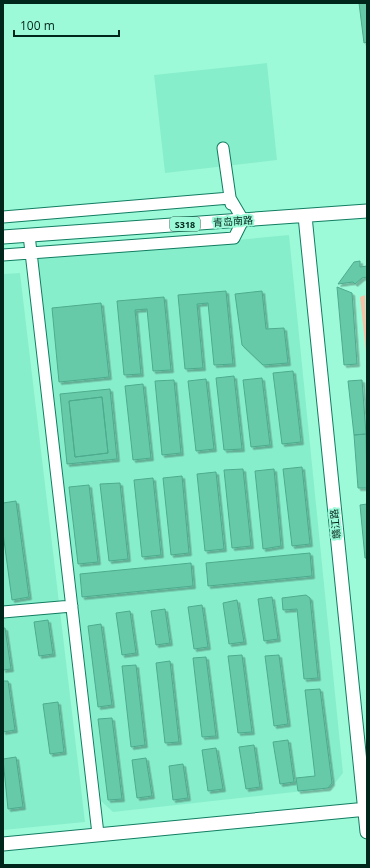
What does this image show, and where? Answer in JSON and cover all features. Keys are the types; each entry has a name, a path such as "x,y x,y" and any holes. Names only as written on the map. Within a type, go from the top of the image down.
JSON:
{"main road":[{"name":"青岛南路","path":"3,237 305,216 367,209"},
{"name":"赣江路","path":"305,216 366,809 367,832"},
{"path":"3,844 366,809"}],"street":[{"path":"3,255 234,238 238,221 230,198 223,148"},
{"path":"3,217 230,198"},
{"path":"29,235 98,834"},
{"path":"3,612 72,606"}],"shaded area":[{"path":"267,63 277,160 165,173 154,75"},
{"path":"289,235 343,773 331,788 113,812 101,801 37,259"},
{"path":"20,273 85,822 3,830 3,274"},
{"path":"365,295 367,361 360,297"}],"building":[{"path":"359,3 367,3 367,42 364,43"},
{"path":"360,261 360,267 367,266 367,277 362,278 355,284 353,282 338,284 354,262"},
{"path":"337,287 352,293 357,364 344,365"},
{"path":"226,291 233,364 214,365 208,303 197,304 203,368 185,369 178,295"},
{"path":"262,291 266,329 284,328 288,363 263,365 242,345 235,294"},
{"path":"164,297 171,370 153,371 147,309 135,310 141,374 124,375 117,301"},
{"path":"101,303 109,377 59,382 52,308"},
{"path":"293,371 301,442 282,444 273,373"},
{"path":"234,376 242,449 224,450 216,378"},
{"path":"262,378 270,445 251,447 243,380"},
{"path":"206,379 214,449 196,451 188,381"},
{"path":"174,380 181,453 162,455 155,381"},
{"path":"362,380 366,434 354,435 348,381"},
{"path":"143,384 151,458 133,460 125,386"},
{"path":"110,389 117,459 67,464 60,394","holes":["102,397 108,453 75,457 69,401"]},
{"path":"102,397 108,453 75,457 69,401"},
{"path":"366,434 367,488 358,488 354,435"},
{"path":"302,467 310,544 292,546 283,469"},
{"path":"243,469 251,546 232,548 224,470"},
{"path":"274,469 281,546 263,549 255,471"},
{"path":"216,472 224,549 205,551 197,474"},
{"path":"182,476 189,553 171,555 163,478"},
{"path":"153,478 161,555 142,557 134,480"},
{"path":"120,483 128,559 109,561 100,484"},
{"path":"89,485 98,562 78,564 69,487"},
{"path":"16,501 29,597 12,600 3,533 3,503"},
{"path":"367,504 367,558 365,558 360,505"},
{"path":"310,553 312,576 208,586 206,563"},
{"path":"191,563 193,586 82,597 80,574"},
{"path":"306,595 310,598 318,678 304,679 297,609 283,610 282,598"},
{"path":"272,597 278,639 264,641 258,599"},
{"path":"237,600 244,642 229,644 223,603"},
{"path":"202,605 208,647 194,649 188,607"},
{"path":"165,609 170,643 156,645 151,611"},
{"path":"130,611 136,653 122,655 116,613"},
{"path":"48,620 53,654 39,656 34,622"},
{"path":"101,624 112,705 98,707 88,626"},
{"path":"3,628 5,628 11,669 3,670"},
{"path":"242,655 252,732 238,733 228,656"},
{"path":"279,655 288,724 274,726 265,656"},
{"path":"206,657 216,736 202,737 193,658"},
{"path":"170,661 179,742 165,743 156,663"},
{"path":"136,665 145,745 131,747 122,666"},
{"path":"3,681 8,681 15,730 3,732"},
{"path":"320,689 332,783 328,788 298,791 296,778 315,776 305,690"},
{"path":"58,702 64,752 50,754 43,704"},
{"path":"112,718 122,799 108,800 98,719"},
{"path":"288,740 294,782 280,784 273,742"},
{"path":"254,745 260,787 246,789 239,747"},
{"path":"216,748 223,789 208,791 202,750"},
{"path":"16,757 23,807 8,809 3,759"},
{"path":"146,758 152,796 137,798 132,760"},
{"path":"183,764 188,798 173,800 169,766"}]}
